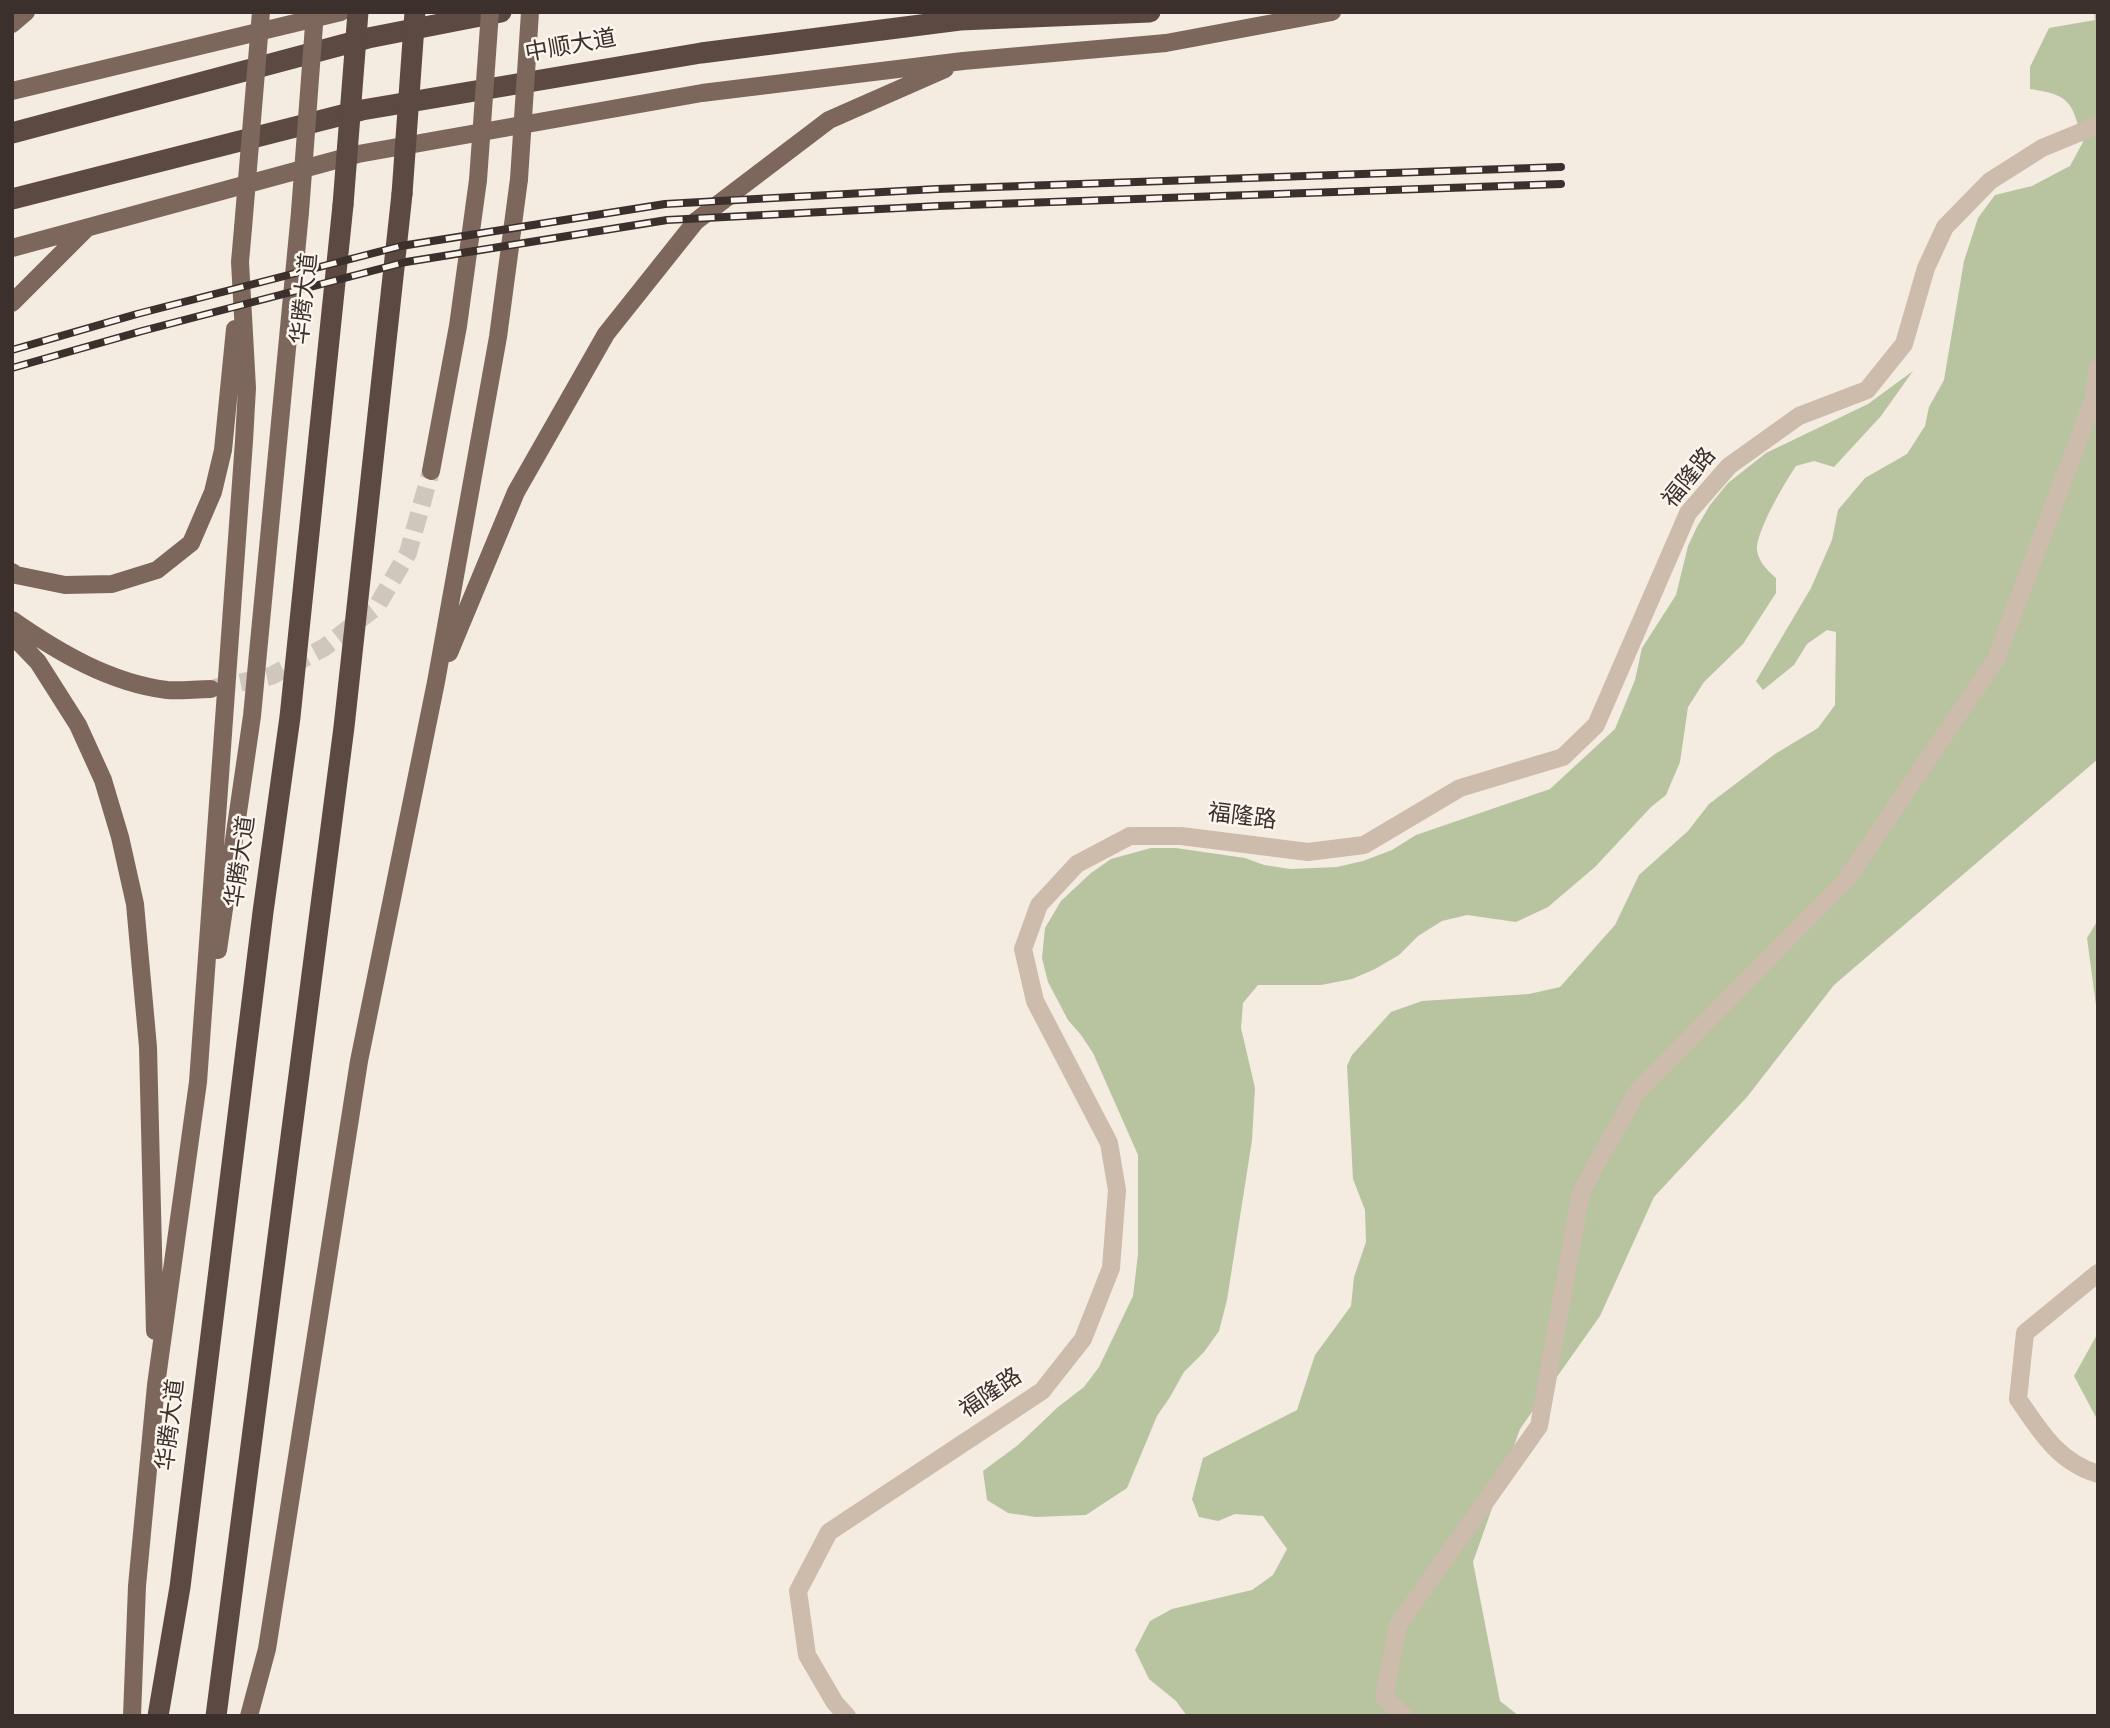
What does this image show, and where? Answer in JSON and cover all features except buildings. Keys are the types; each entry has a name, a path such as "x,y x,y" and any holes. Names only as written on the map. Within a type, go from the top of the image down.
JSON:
{"highway":[{"name":"华腾大道","path":"158,1716 180,1587 262,912 290,717 343,205 358,12"},
{"path":"216,1716 344,727 402,194 415,12"},
{"path":"12,133 368,38 501,12"},
{"name":"中顺大道","path":"12,199 362,110 701,52 960,20 1150,12"}],"main road":[{"path":"12,24 26,12"},
{"path":"12,572 65,586 112,584 158,570 191,543 213,492 223,450 261,12"},
{"path":"132,1716 137,1586 156,1385 252,716 300,212 315,12"},
{"path":"12,92 341,12"},
{"path":"431,471 458,326 478,180 491,12"},
{"path":"249,1716 267,1649 359,1060 436,682 498,337 519,179 530,12"},
{"path":"12,248 358,154 702,93 963,61 1166,43 1332,12"},
{"path":"436,682 516,492 606,334 696,221 829,120 963,61"},
{"path":"12,303 87,228"},
{"path":"198,1082 246,415 240,262"},
{"path":"12,620 54,649 118,678 166,690 211,689"},
{"path":"12,635 38,662 78,725 103,780 120,836 135,904 148,1047 156,1385"}],"street":[{"name":"福隆路","path":"847,1716 835,1703 807,1655 797,1591 829,1532 1042,1391 1083,1339 1111,1268 1117,1190 1109,1143 1035,1001 1023,949 1039,905 1077,864 1130,836 1181,836 1308,852 1364,845 1460,788 1563,757 1597,725 1688,513 1729,466 1798,416 1867,390 1904,344 1926,268 1945,227 1990,181 2042,148 2098,125"},
{"path":"1404,1716 1384,1697 1398,1625 1539,1426 1581,1192 1636,1093 1846,880 1996,659 2093,401 2098,367"},
{"path":"2098,1273 2025,1333 2018,1399 2048,1443 2081,1469 2098,1474"}],"green space":[{"path":"2094,12 2098,12 2098,759 1834,985 1747,1097 1654,1197 1600,1316 1520,1429 1473,1562 1500,1701 1519,1716 1187,1716 1176,1701 1149,1679 1135,1650 1150,1621 1172,1609 1252,1590 1273,1575 1287,1549 1263,1516 1235,1514 1218,1521 1199,1517 1192,1499 1203,1458 1297,1410 1315,1355 1351,1306 1354,1277 1366,1242 1365,1210 1353,1179 1347,1066 1352,1055 1391,1012 1422,1001 1529,994 1560,987 1615,925 1639,875 1688,831 1709,804 1775,754 1818,728 1835,705 1836,632 1827,630 1807,644 1794,665 1763,690 1756,681 1811,588 1832,540 1838,510 1865,478 1907,454 1925,426 1929,407 1944,380 1964,261 1978,218 1995,195 2032,186 2070,166 2083,142 2068,103 2054,94 2030,89 2030,67 2049,28 2095,20"},
{"path":"1913,371 1881,416 1834,467 1814,461 1796,466 1772,508 1758,543 1760,559 1776,578 1776,593 1743,644 1704,682 1688,707 1680,762 1666,795 1651,807 1595,867 1548,907 1516,922 1467,915 1442,921 1418,936 1399,955 1352,979 1321,985 1258,985 1243,1003 1241,1028 1255,1088 1252,1140 1227,1300 1219,1331 1204,1352 1184,1372 1157,1416 1127,1488 1086,1515 1036,1517 1008,1513 987,1500 983,1471 1018,1445 1058,1407 1084,1387 1099,1367 1133,1296 1138,1254 1138,1155 1093,1053 1068,1020 1048,982 1042,958 1045,928 1061,901 1091,873 1111,859 1151,848 1176,848 1245,858 1264,865 1290,869 1337,867 1363,861 1392,850 1416,835 1550,789 1615,729 1635,680 1642,648 1676,595 1688,546 1710,505 1728,483 1766,453 1868,404"},
{"path":"2098,920 2098,1020 2087,938"},
{"path":"2098,1333 2098,1421 2074,1376"}],"tunnel":[{"path":"214,688 271,676 325,647 377,606 408,553 431,471"}],"railway":[{"path":"12,350 137,314 401,246 665,204 937,189 1561,167"},
{"path":"12,368 406,262 667,220 938,206 1561,184"}]}
